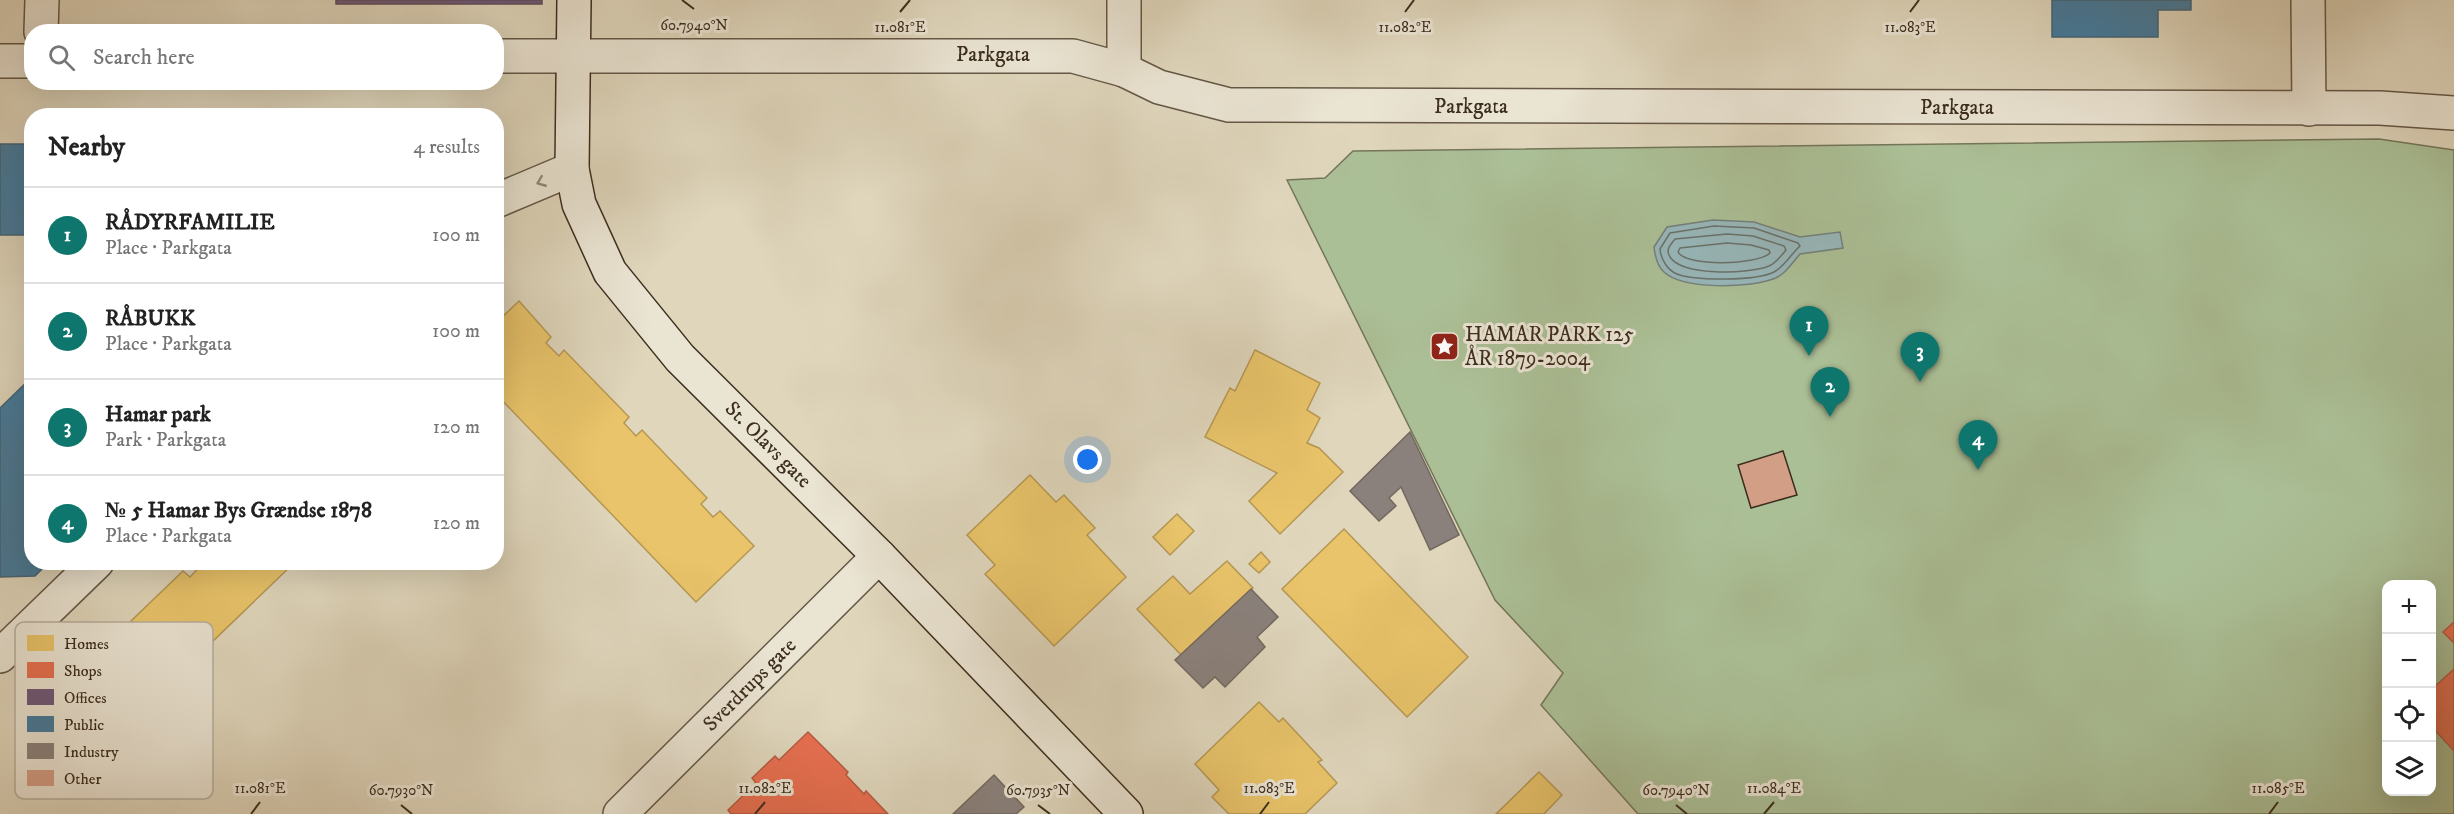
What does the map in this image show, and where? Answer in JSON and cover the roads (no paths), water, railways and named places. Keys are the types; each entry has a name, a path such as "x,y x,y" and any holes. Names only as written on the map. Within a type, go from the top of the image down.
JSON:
{"street":[{"path":"41,24 42,0"},
{"name":"St. Olavs gate","path":"574,0 572,169 579,204 610,272 680,358 879,556 1126,814"},
{"path":"1124,0 1124,70"},
{"path":"2308,0 2309,109"},
{"name":"Parkgata","path":"504,56 1073,56 1124,70 1159,87 1229,105 2380,108 2454,113"},
{"path":"0,61 24,61"},
{"path":"504,198 572,169"},
{"name":"Sverdrups gate","path":"620,814 879,556"},
{"path":"35,622 89,570"},
{"path":"0,656 15,641"}],"water":[{"path":"1713,220 1754,222 1800,237 1840,232 1843,248 1800,254 1781,275 1749,284 1717,286 1686,282 1664,272 1658,264 1654,247 1667,227"}],"place":[{"name":"HAMAR PARK 125 ÅR 1879-2004","path":"1444,347"},
{"name":"RÅDYRFAMILIE","path":"1809,356"},
{"name":"Hamar park","path":"1920,382"},
{"name":"RÅBUKK","path":"1830,417"},
{"name":"№ 5 Hamar Bys Grændse 1878","path":"1978,470"}]}
